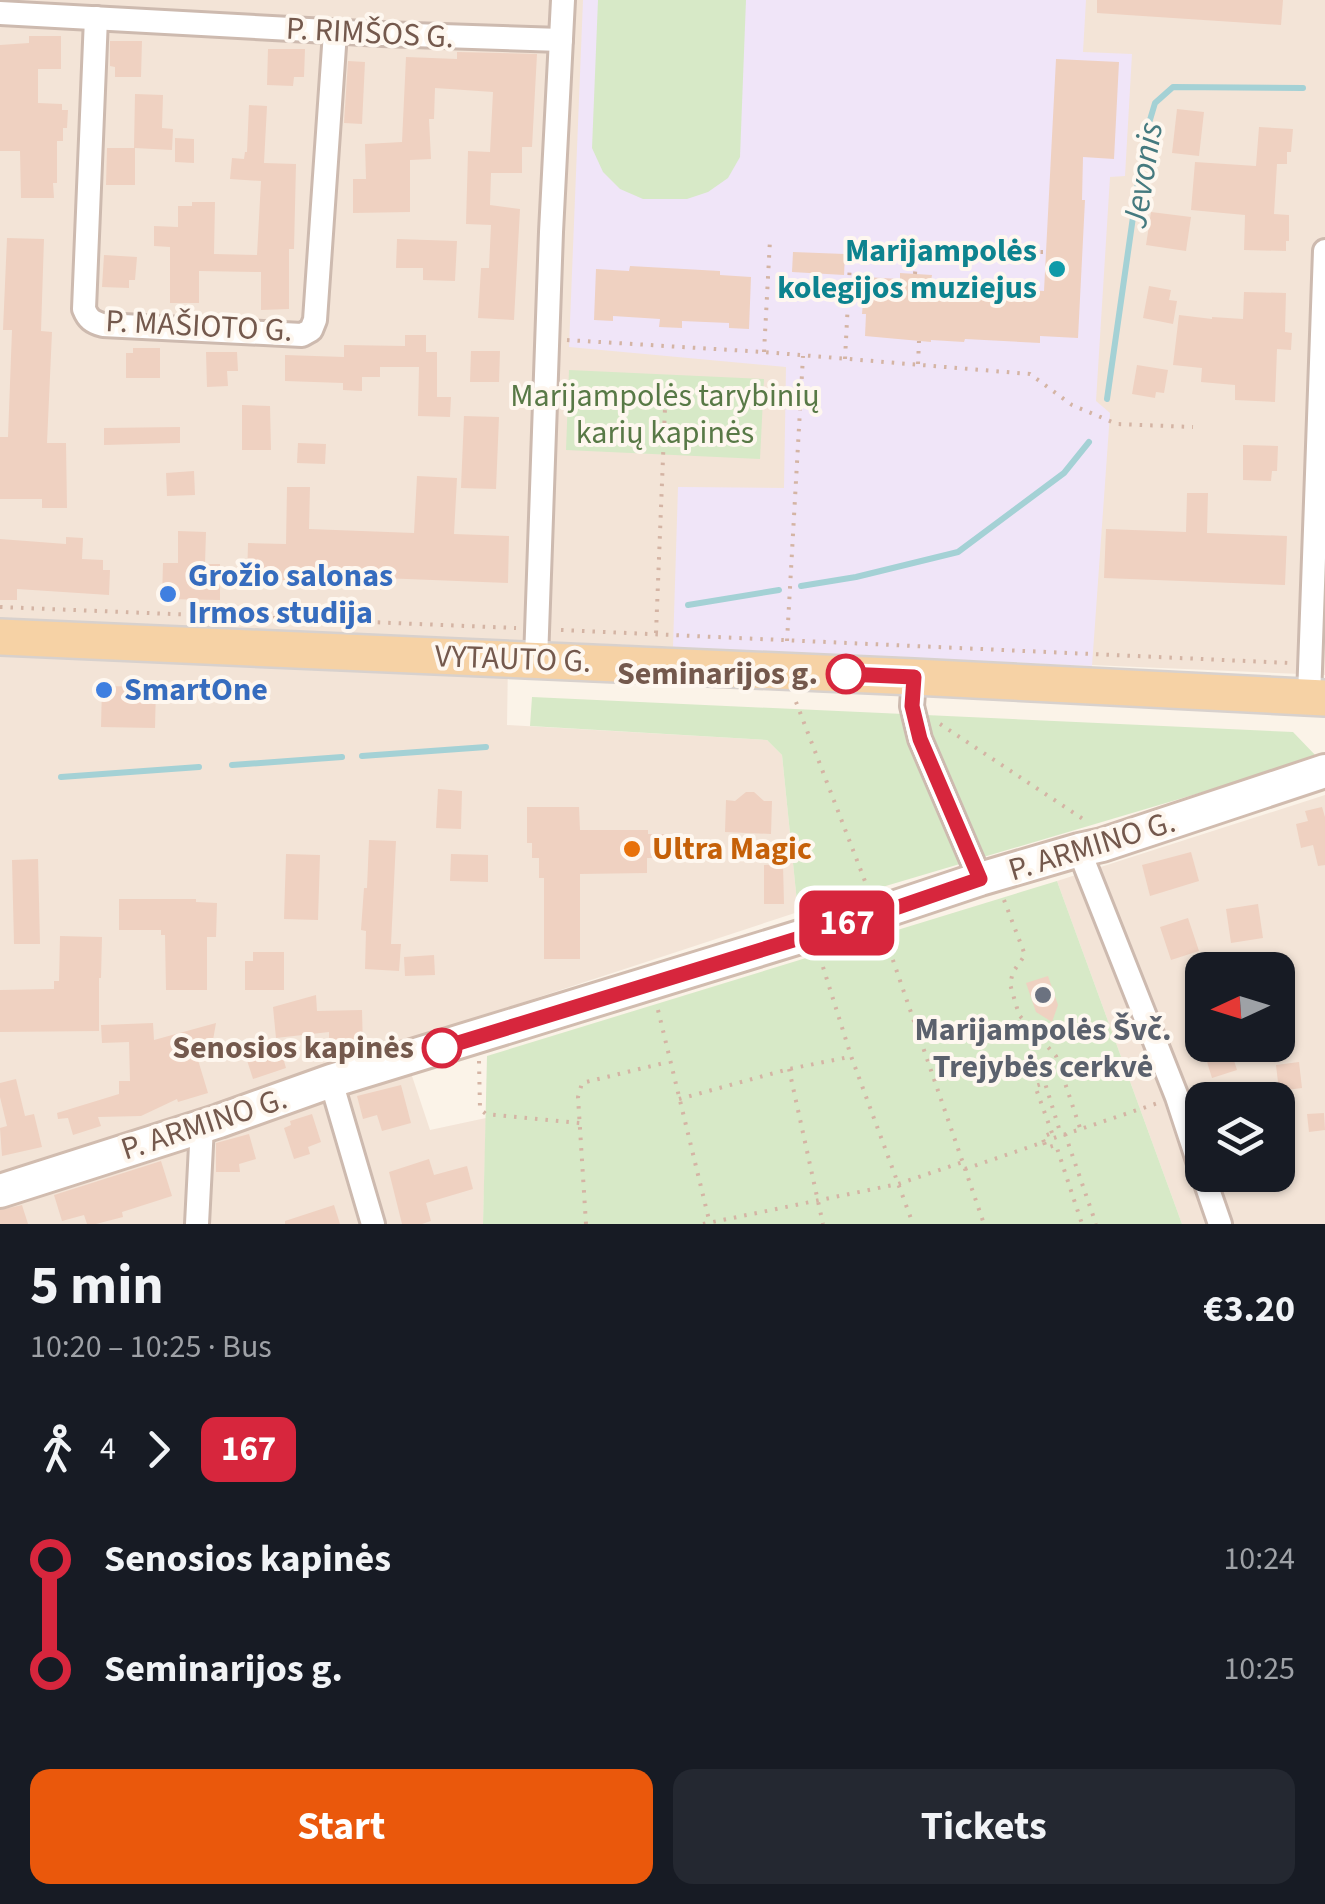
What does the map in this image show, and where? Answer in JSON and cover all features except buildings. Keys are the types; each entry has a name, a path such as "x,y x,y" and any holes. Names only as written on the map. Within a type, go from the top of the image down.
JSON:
{"main road":[{"name":"VYTAUTO G.","path":"0,636 537,645 789,671 1315,686"},
{"name":"P. ARMINO G.","path":"0,1190 331,1081 1090,848 1325,771"}],"street":[{"path":"537,645 563,0"},
{"name":"P. RIMŠOS G.","path":"0,13 561,40"},
{"name":"P. MAŠIOTO G.","path":"96,18 84,308 87,317 103,325 302,334 310,330 315,320 336,32"},
{"path":"1315,686 1325,251"},
{"path":"914,677 912,706 920,739 988,877"},
{"path":"1090,848 1185,1121"},
{"path":"331,1081 373,1224"},
{"path":"196,1224 202,1126"},
{"path":"1209,1192 1220,1224"}],"path":[{"path":"764,352 770,240"},
{"path":"845,358 851,244"},
{"path":"916,274 917,246"},
{"path":"1030,252 1046,252"},
{"path":"548,338 1030,374 1072,405 1117,424 1194,427"},
{"path":"918,364 919,341"},
{"path":"803,355 789,671 878,914 984,1224"},
{"path":"656,635 665,408"},
{"path":"0,607 537,645 656,635 789,671 1315,686"},
{"path":"936,722 1090,824 1090,848"},
{"path":"988,877 1025,955 1010,984 1019,1015 1056,1056 1080,1128"},
{"path":"823,967 912,1224"},
{"path":"651,983 708,1224 898,1184 1044,1142"},
{"path":"479,1037 482,1112 580,1123"},
{"path":"679,1098 788,1068 851,1056"},
{"path":"586,1224 578,1097 582,1084 670,1062"},
{"path":"788,1068 823,1224"},
{"path":"1082,1224 1035,1086 1045,1083 1096,1224"},
{"path":"1054,1139 1042,1137 1046,1148 1063,1134 1177,1097"}],"shaded area":[{"path":"0,0 1325,0 1325,675 0,618"},
{"path":"583,0 1086,0 1083,52 1132,54 1125,176 1110,177 1096,401 1110,413 1092,666 673,647 678,487 784,488 786,367 569,347"},
{"path":"0,637 508,659 507,725 767,740 782,755 798,912 457,1024 406,1058 430,1130 486,1118 483,1224 0,1224"},
{"path":"1325,795 1325,1224 1182,1224 1057,881"}],"green space":[{"path":"598,0 746,0 740,157 728,178 708,192 687,199 643,199 620,189 603,172 592,148"},
{"name":"Marijampolės tarybinių karių kapinės","path":"569,370 764,379 760,459 566,450"},
{"path":"532,697 1293,732 1318,758 798,912 782,755 767,740 530,726"},
{"path":"1057,881 1182,1224 483,1224 487,1056"}],"waterway":[{"name":"Jevonis","path":"1107,399 1144,140 1155,103 1173,87 1303,88"},
{"name":"Jevonis","path":"801,586 958,552 1064,473 1089,442"},
{"name":"Jevonis","path":"688,605 779,590"},
{"name":"Jevonis","path":"362,756 486,747"},
{"name":"Jevonis","path":"232,765 342,757"},
{"name":"Jevonis","path":"61,777 199,767"}],"bus line":[{"name":"167","path":"442,1048 980,879 920,739 912,706 914,677 846,674"}],"place":[{"name":"Marijampolės kolegijos muziejus","path":"1057,269"},
{"name":"Grožio salonas Irmos studija","path":"168,594"},
{"name":"Seminarijos g.","path":"846,674"},
{"name":"SmartOne","path":"104,690"},
{"name":"Ultra Magic","path":"632,849"},
{"name":"Marijampolės Švč. Trejybės cerkvė","path":"1043,995"},
{"name":"Senosios kapinės","path":"442,1048"}]}
